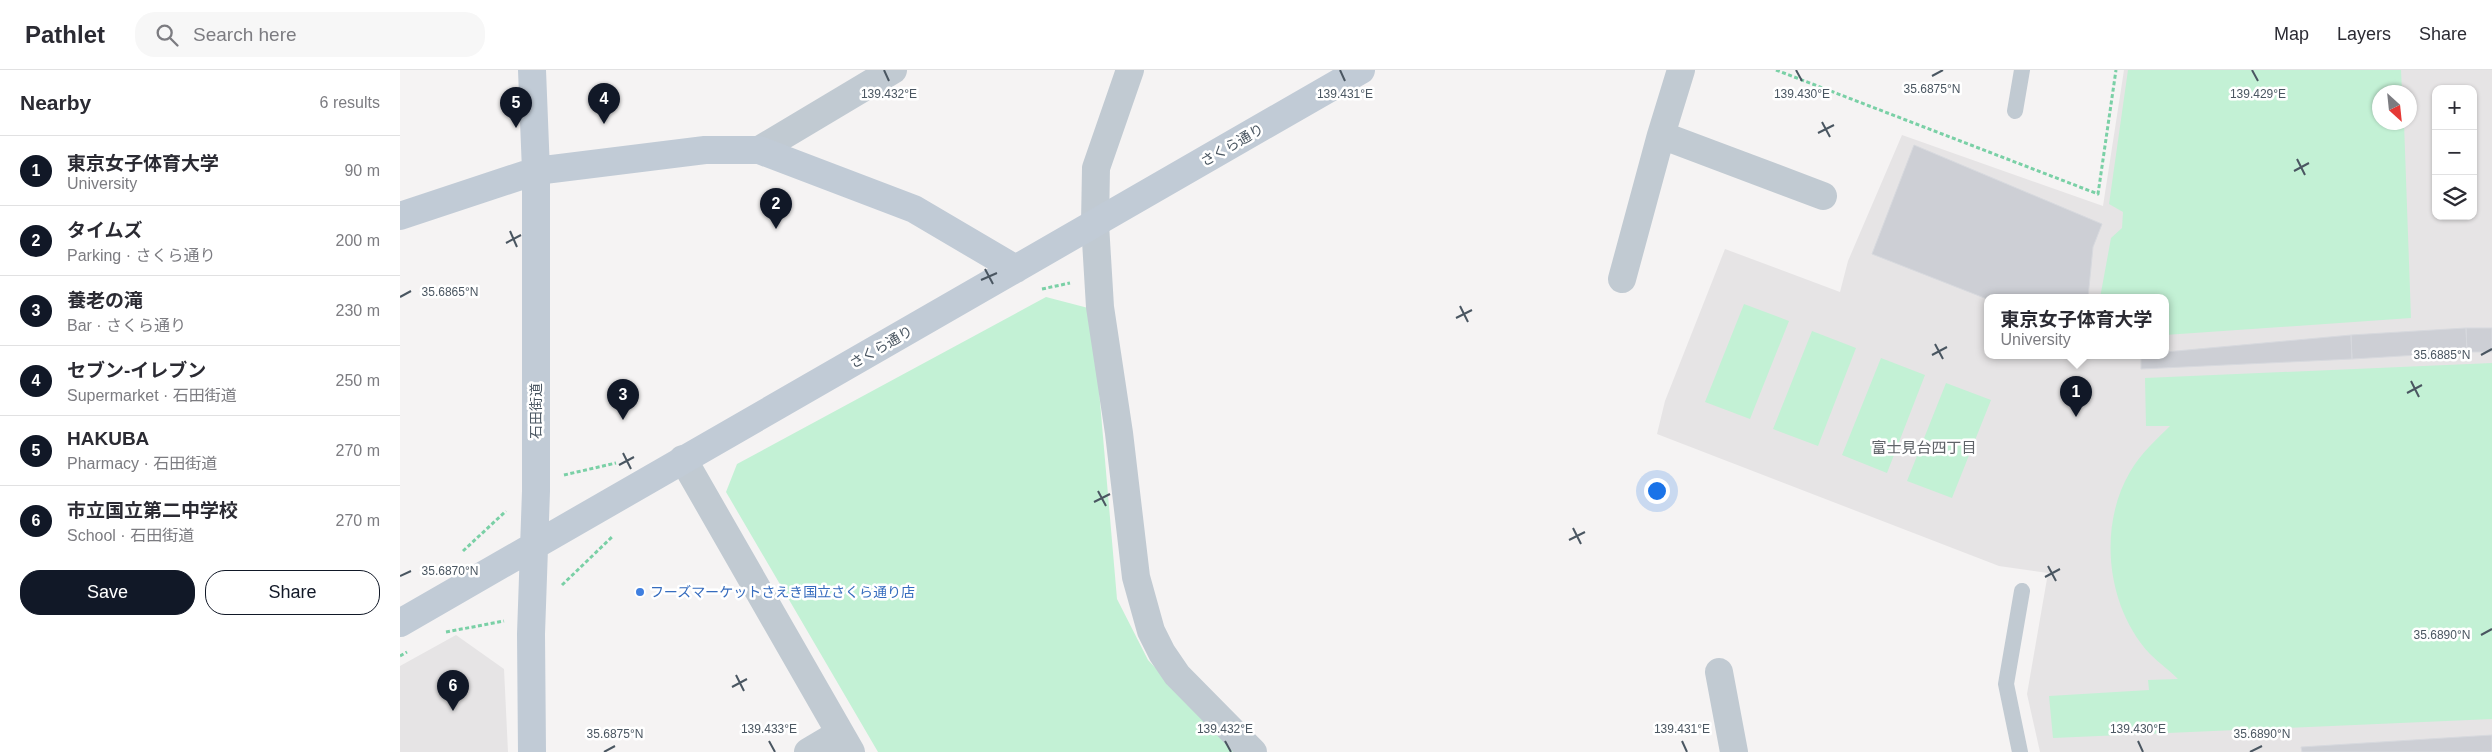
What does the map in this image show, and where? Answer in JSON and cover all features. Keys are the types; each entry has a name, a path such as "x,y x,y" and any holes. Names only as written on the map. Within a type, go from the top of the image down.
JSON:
{"street":[{"name":"石田街道","path":"532,70 536,171 536,544 531,634 532,752"},
{"path":"759,150 893,70"},
{"path":"1130,70 1096,168 1095,224 1100,306 1119,433 1131,550 1136,577 1151,631 1162,653 1177,675 1253,752"},
{"name":"さくら通り","path":"400,623 1361,70"},
{"path":"1622,280 1661,135 1681,70"},
{"path":"1661,135 1824,196"},
{"path":"400,216 536,171 705,150 759,150 914,208 1016,269"},
{"path":"683,459 845,743 808,752"},
{"path":"1719,672 1734,752"}],"lane":[{"path":"2015,110 2022,70"},
{"path":"2020,752 2006,684 2022,590"}],"path":[{"path":"1776,70 2098,194 2116,70"},
{"path":"1045,288 1071,283"},
{"path":"568,472 600,466"},
{"path":"469,546 509,509"},
{"path":"555,592 601,547"},
{"path":"466,628 505,621"}],"shaded area":[{"path":"2124,70 2492,70 2492,752 2040,752 2027,694 2048,573 1999,566 1657,434 1665,401 1725,249 1840,292 1848,261 1902,135 2103,206"},
{"path":"456,635 504,669 508,752 400,752 400,666"}],"green space":[{"path":"2128,70 2401,70 2402,85 2372,85 2372,130 2404,130 2411,318 2169,335 2169,294 2101,294 2111,238 2122,228 2123,212 2109,204"},
{"path":"1046,297 1092,309 1117,599 1148,660 1235,752 878,752 726,492 737,464"},
{"path":"1744,304 1789,321 1750,419 1705,402"},
{"path":"1812,331 1856,348 1818,446 1773,429"},
{"path":"1881,358 1925,375 1887,473 1842,455"},
{"path":"2492,363 2492,719 2053,738 2049,696 2149,690 2148,680 2178,679 2150,654 2135,635 2124,613 2116,590 2112,566 2111,541 2113,517 2120,493 2138,459 2170,426 2146,426 2145,378"},
{"path":"1946,383 1991,400 1952,498 1907,481"}],"building":[{"path":"1914,145 2102,224 2093,247 2088,294 1984,294 1984,298 1872,254"},
{"path":"2466,328 2492,328 2492,352 2467,352"},
{"path":"2466,328 2467,352 2352,359 2351,335"},
{"path":"2351,335 2352,359 2141,369 2141,359 2169,359 2169,352"},
{"path":"2492,735 2492,752 2302,752 2301,747"}],"place":[{"name":"セブン-イレブン","path":"604,124"},
{"name":"HAKUBA","path":"516,128"},
{"name":"タイムズ","path":"776,229"},
{"name":"東京女子体育大学","path":"2076,417"},
{"name":"養老の滝","path":"623,420"},
{"name":"フーズマーケットさえき国立さくら通り店","path":"640,592"},
{"name":"市立国立第二中学校","path":"453,711"}],"district":[{"name":"富士見台四丁目","path":"1924,447"}]}
